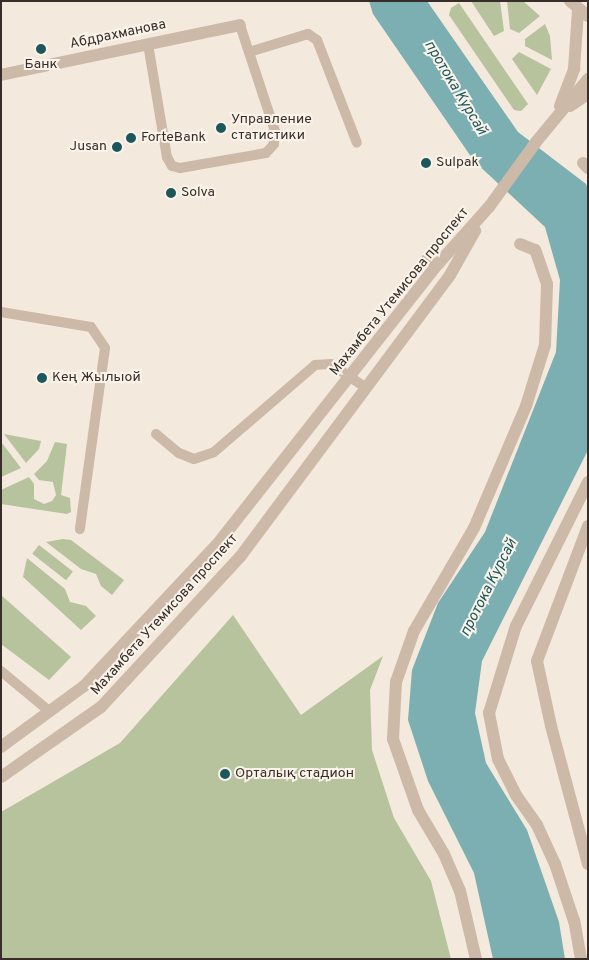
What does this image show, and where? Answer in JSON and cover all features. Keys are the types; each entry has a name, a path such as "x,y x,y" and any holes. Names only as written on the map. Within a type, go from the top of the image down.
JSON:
{"street":[{"path":"556,116 574,69 579,9"},
{"name":"Абдрахманова","path":"1,75 240,24"},
{"path":"489,207 556,116 588,79"},
{"path":"556,116 588,94"},
{"name":"Махамбета Утемисова проспект","path":"1,747 84,686 219,542 438,264 489,207"},
{"name":"Махамбета Утемисова проспект","path":"1,777 101,707 240,558 450,275 489,207"},
{"path":"476,959 460,891 444,854 418,810 393,740 396,682 414,631 474,528 526,406 545,345 547,284 535,250 520,244"},
{"path":"580,959 574,921 555,864 537,825 516,795 498,759 489,713 516,626 588,482"},
{"path":"588,526 537,661 551,726 588,864"}],"lane":[{"path":"148,44 167,157 172,166 180,168 266,153 274,144 275,130 240,24"},
{"path":"249,52 308,34 316,40 357,143"},
{"path":"426,259 438,264"},
{"path":"1,312 92,327 105,348 80,529"},
{"path":"156,434 179,453 194,459 214,452 315,365 331,364 366,388"},
{"path":"1,671 50,711"}],"green space":[{"path":"471,1 500,1 504,31 494,36"},
{"path":"507,1 523,1 540,16 519,33 510,29"},
{"path":"459,3 528,104 521,111 514,110 449,15 451,8"},
{"path":"545,24 550,36 552,60 525,46 525,39"},
{"path":"519,52 551,69 537,95 512,59"},
{"path":"4,434 41,441 39,449 26,463"},
{"path":"55,442 67,444 61,495 70,498 71,512 67,514 1,504 1,490 29,477 34,484 34,499 44,504 52,501 56,495 53,482 39,480 34,474 47,461"},
{"path":"1,443 21,468 1,477"},
{"path":"63,539 71,540 124,580 112,595 101,586 96,574 81,569 46,542"},
{"path":"39,545 73,571 66,580 32,554"},
{"path":"27,558 65,589 70,602 86,606 96,616 81,630 23,577"},
{"path":"1,595 71,657 49,680 1,644"},
{"name":"Орталық стадион","path":"233,615 301,715 383,656 370,690 372,750 394,818 431,881 451,959 1,959 1,812 120,743"}],"water":[{"name":"протока Курсай","path":"369,1 427,1 518,132 586,184 588,189 588,450 482,661 475,713 486,763 527,830 559,922 565,959 493,959 474,873 428,781 408,720 412,670 438,603 485,532 556,352 560,280 545,227 474,161 373,14"}],"place":[{"name":"Банк","path":"41,49"},
{"name":"Управление статистики","path":"221,128"},
{"name":"ForteBank","path":"131,138"},
{"name":"Jusan","path":"117,147"},
{"name":"Sulpak","path":"426,163"},
{"name":"Solva","path":"171,193"},
{"name":"Кең Жылыой","path":"42,378"},
{"name":"Орталық стадион","path":"225,774"}]}
